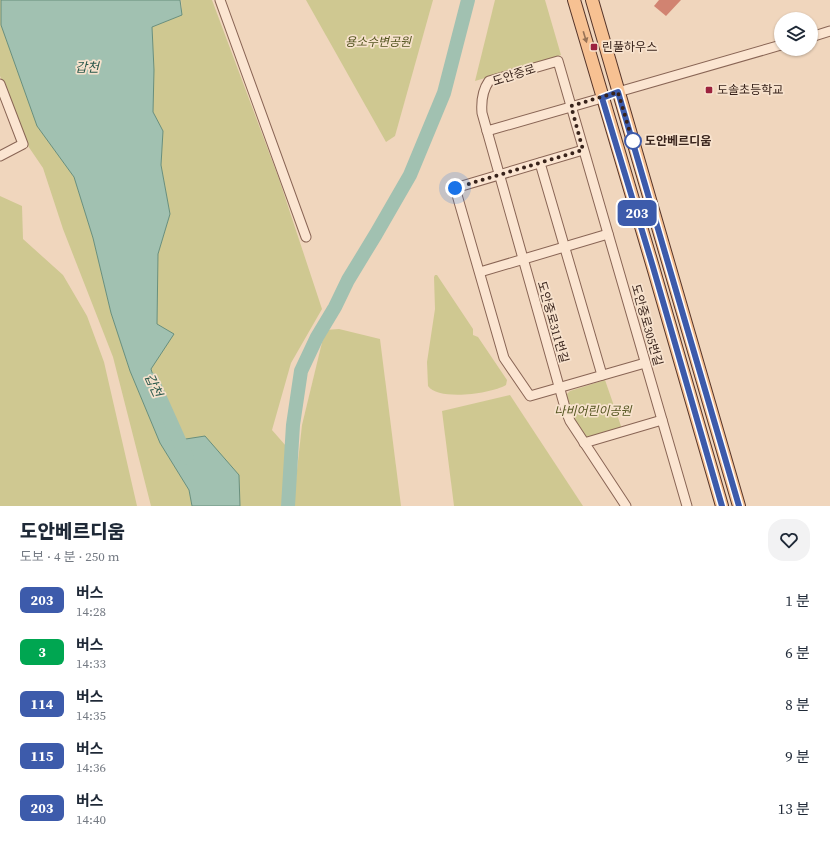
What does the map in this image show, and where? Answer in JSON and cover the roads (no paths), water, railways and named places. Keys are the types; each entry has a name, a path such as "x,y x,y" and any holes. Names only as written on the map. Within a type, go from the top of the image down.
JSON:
{"main road":[{"path":"574,0 722,506"},
{"path":"592,0 739,506"},
{"path":"602,98 618,92"}],"street":[{"path":"220,0 306,237"},
{"path":"818,35 830,31"},
{"path":"618,92 774,47"},
{"name":"도안중로","path":"487,131 482,113 481,102 484,87 489,81 558,61 571,106"},
{"path":"0,84 23,144 0,156"},
{"path":"487,131 602,98"},
{"name":"도안중로305번길","path":"571,106 687,506"},
{"name":"도안중로311번길","path":"487,131 559,388 570,421 626,506"},
{"path":"583,150 455,188 504,358 530,396 645,363"},
{"path":"540,163 602,375"},
{"path":"480,272 608,234"},
{"path":"584,444 662,420"}],"water":[{"name":"갑천","path":"1,0 180,0 182,15 152,27 154,70 153,112 163,131 161,165 170,214 158,254 157,324 174,334 151,369 173,441 205,436 239,475 240,506 192,506 189,490 160,443 130,371 111,313 93,238 74,177 37,126 1,25"}],"waterway":[{"path":"288,506 293,425 301,371 317,337 335,307 348,280 410,175 444,93 468,0"},
{"name":"갑천","path":"152,380 187,458"}],"place":[{"name":"린풀하우스","path":"594,47"},
{"name":"도솔초등학교","path":"709,90"},
{"name":"도안베르디움","path":"633,141"}],"park label":[{"name":"용소수변공원","path":"378,42"},
{"name":"나비어린이공원","path":"593,411"}]}
